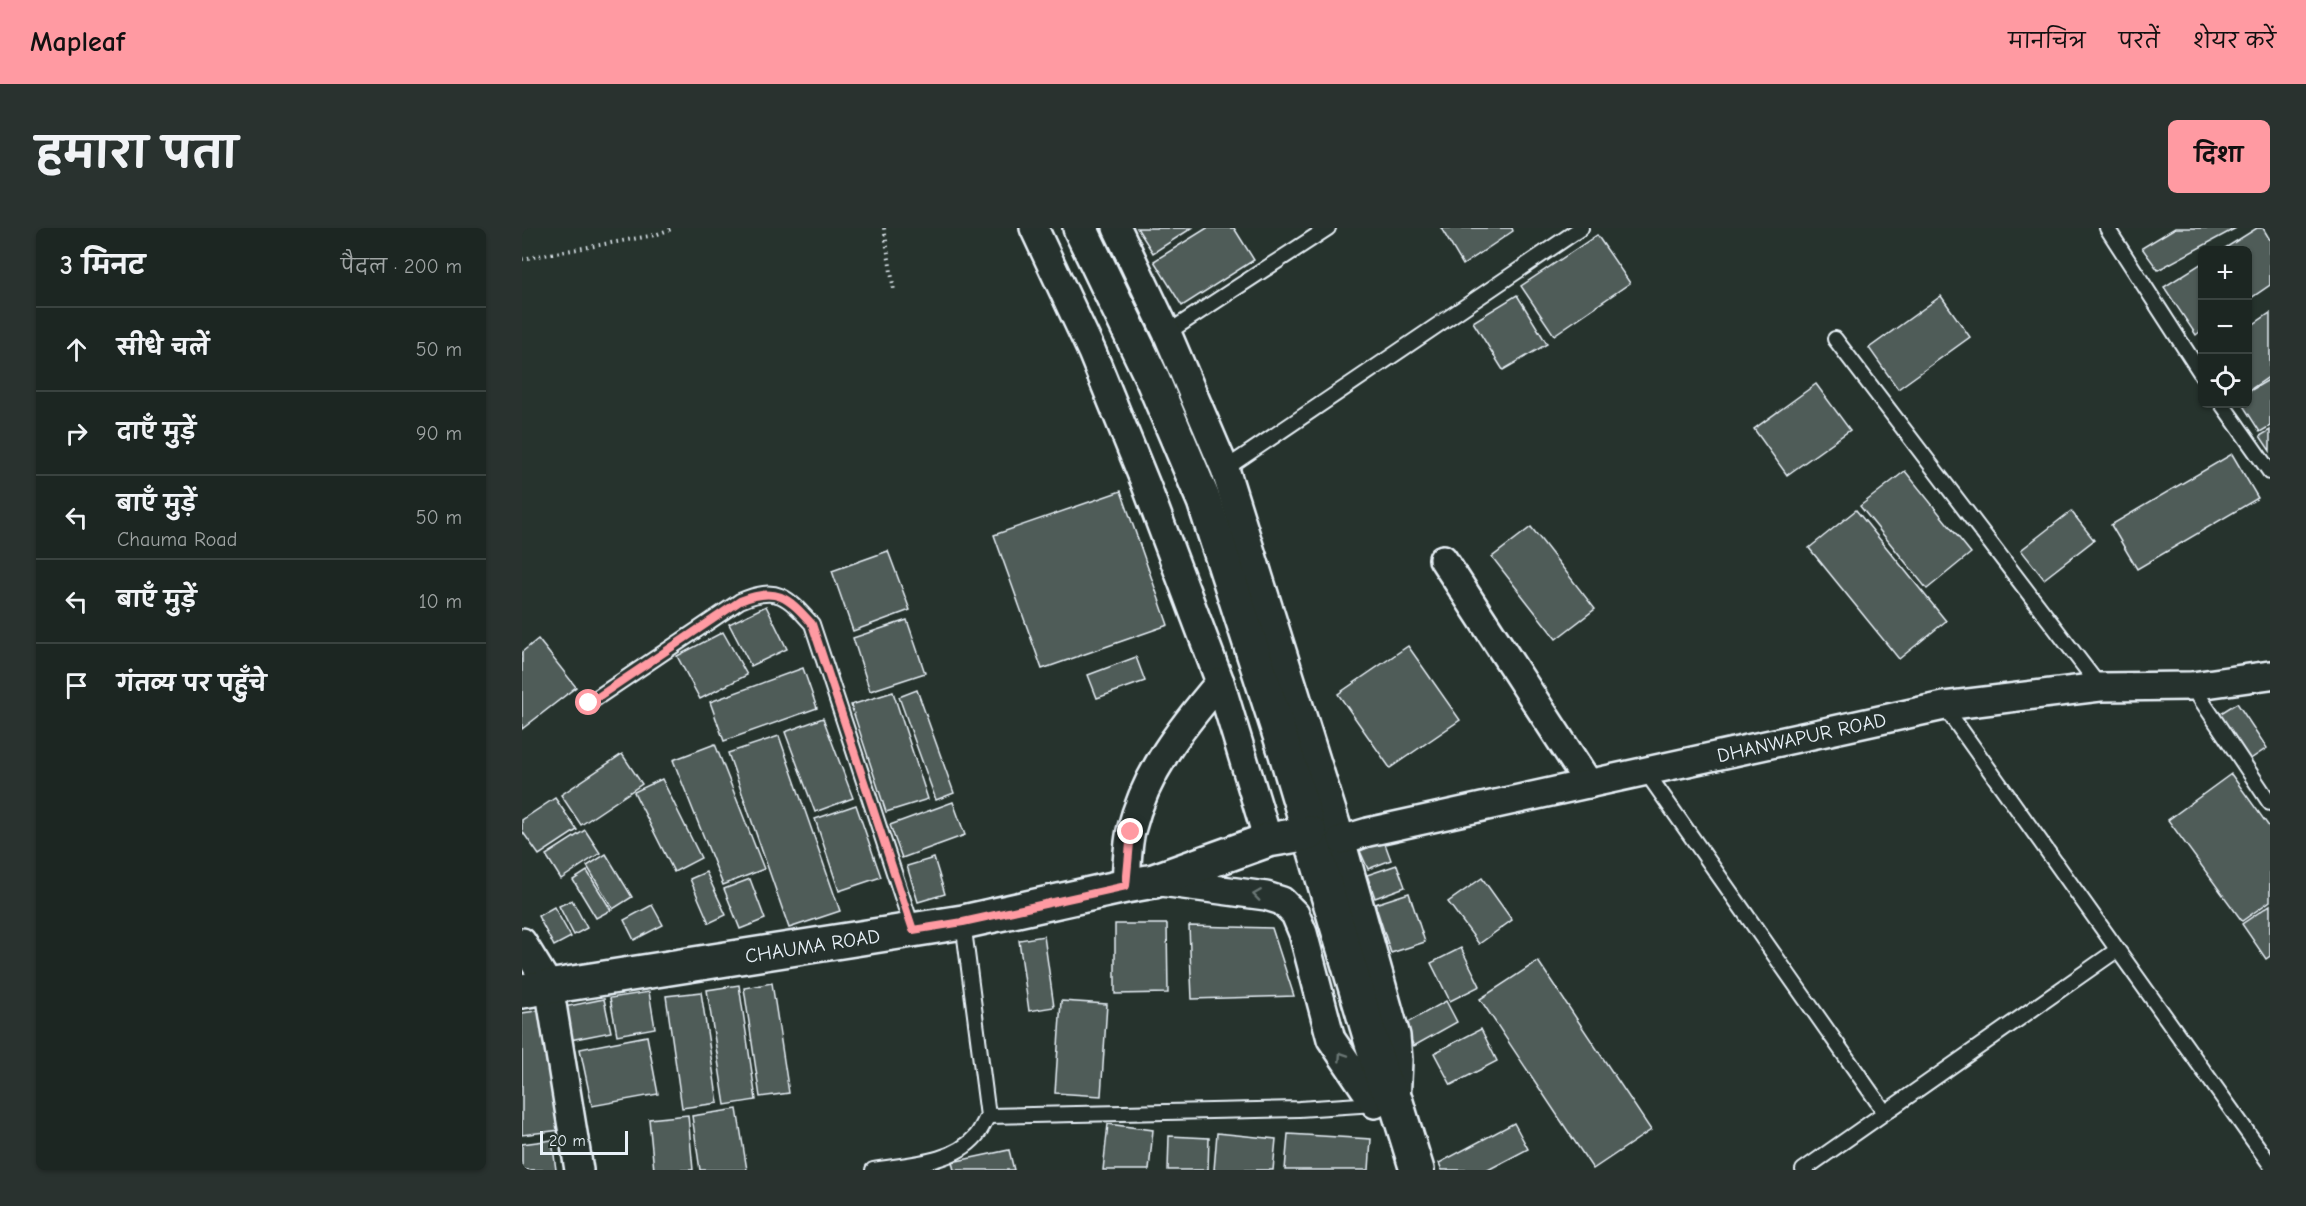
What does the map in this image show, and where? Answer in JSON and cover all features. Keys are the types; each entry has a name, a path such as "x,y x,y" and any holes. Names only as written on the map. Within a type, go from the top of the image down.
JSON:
{"street":[{"path":"1034,228 1092,352 1146,485 1220,682 1268,840"},
{"path":"1080,228 1151,375 1204,501 1286,754 1325,836"},
{"path":"1117,228 1167,333 1225,469 1325,836 1385,1095 1395,1170"},
{"path":"1443,560 1589,784"},
{"name":"DHANWAPUR ROAD","path":"1325,836 1368,832 1944,706 2100,687 2192,686 2270,675"},
{"path":"1220,682 1188,720 1147,783 1131,832 1140,883 1266,896 1282,901 1295,914 1328,1031 1385,1095 1417,1170"},
{"name":"CHAUMA ROAD","path":"535,989 963,922 1140,883 1268,840 1325,836"},
{"path":"522,942 579,1170"}],"lane":[{"path":"1167,333 1328,228"},
{"path":"1225,469 1581,228"},
{"path":"2107,228 2198,369"},
{"path":"1835,339 2100,687"},
{"path":"2225,408 2270,472"},
{"path":"589,703 740,601 753,595 771,592 793,602 812,624 913,930"},
{"path":"2192,686 2270,803"},
{"path":"1944,706 2270,1164"},
{"path":"1646,772 1884,1112"},
{"path":"873,1170 941,1164 976,1136 988,1116 963,922"},
{"path":"1803,1170 2117,950"},
{"path":"988,1116 1299,1109 1385,1095"}],"path":[{"path":"522,259 656,235 674,228"},
{"path":"884,228 894,291"}],"building":[{"path":"1137,228 1192,228 1153,253"},
{"path":"1207,228 1234,228 1254,260 1182,306 1154,261"},
{"path":"1441,228 1512,228 1513,231 1463,265"},
{"path":"2175,228 2236,228 2203,246 2198,246 2198,248 2158,270 2142,248"},
{"path":"2257,228 2263,228 2270,240 2270,285 2252,297 2252,246 2228,246"},
{"path":"1597,235 1630,283 1554,335 1521,286"},
{"path":"2198,266 2198,333 2196,335 2164,287"},
{"path":"1517,295 1547,344 1503,370 1473,322"},
{"path":"1941,296 1970,337 1898,389 1869,348"},
{"path":"2270,313 2270,376 2252,388 2252,354 2252,325"},
{"path":"2270,379 2270,426 2260,432 2245,408 2252,408 2252,390"},
{"path":"1816,384 1850,430 1787,475 1754,429"},
{"path":"2270,430 2270,451 2260,436"},
{"path":"2232,454 2258,498 2137,569 2111,525"},
{"path":"1905,471 1971,553 1927,589 1860,506"},
{"path":"1121,491 1168,625 1042,669 994,535"},
{"path":"1856,510 1946,621 1899,659 1809,548"},
{"path":"2071,511 2094,540 2044,579 2021,550"},
{"path":"1531,527 1595,609 1556,639 1492,557"},
{"path":"888,551 910,610 853,631 832,571"},
{"path":"766,606 787,649 751,666 729,624"},
{"path":"907,620 925,673 870,691 853,638"},
{"path":"723,632 747,675 700,699 677,656"},
{"path":"538,639 576,687 522,729 522,652"},
{"path":"1408,646 1460,720 1390,768 1338,694"},
{"path":"1136,657 1145,681 1097,698 1088,675"},
{"path":"803,668 817,708 724,741 710,702"},
{"path":"917,690 954,793 936,800 899,697"},
{"path":"893,692 928,799 886,812 851,705"},
{"path":"2237,703 2267,748 2246,762 2216,716"},
{"path":"823,718 853,798 815,812 785,732"},
{"path":"779,736 840,911 789,928 728,753"},
{"path":"715,744 764,869 723,885 673,760"},
{"path":"622,754 642,784 581,825 561,795"},
{"path":"2231,774 2270,828 2270,901 2242,921 2168,820"},
{"path":"662,779 701,858 674,872 634,792"},
{"path":"555,798 577,830 539,855 522,831 522,820"},
{"path":"953,802 965,835 902,858 890,825"},
{"path":"856,805 881,877 839,891 815,819"},
{"path":"585,830 600,853 561,879 546,855"},
{"path":"1384,841 1391,860 1368,869 1360,851"},
{"path":"606,854 632,897 613,909 587,866"},
{"path":"934,858 945,894 918,902 907,866"},
{"path":"1397,865 1405,887 1375,898 1367,875"},
{"path":"587,871 611,910 596,918 573,880"},
{"path":"706,872 726,915 709,923 690,879"},
{"path":"1482,878 1512,920 1479,944 1448,902"},
{"path":"750,879 765,919 740,929 724,889"},
{"path":"1409,893 1425,942 1391,953 1375,904"},
{"path":"572,900 587,928 574,935 559,906"},
{"path":"652,905 663,925 634,940 624,920"},
{"path":"2270,905 2270,956 2266,959 2242,924"},
{"path":"554,907 571,937 554,946 538,916"},
{"path":"1115,924 1167,924 1168,993 1115,994"},
{"path":"1189,926 1272,928 1294,996 1192,999"},
{"path":"1044,936 1054,1007 1029,1011 1019,940"},
{"path":"1461,948 1480,986 1450,1001 1431,963"},
{"path":"1538,961 1651,1130 1593,1169 1480,999"},
{"path":"772,983 789,1093 760,1097 744,988"},
{"path":"739,985 756,1100 725,1105 707,990"},
{"path":"649,992 655,1028 617,1035 610,998"},
{"path":"701,992 718,1103 682,1108 666,996"},
{"path":"604,999 611,1032 570,1040 564,1007"},
{"path":"1061,1001 1107,1004 1101,1096 1055,1093"},
{"path":"1446,1001 1457,1022 1414,1046 1403,1025"},
{"path":"544,1010 560,1130 522,1135 522,1013"},
{"path":"1481,1029 1497,1061 1451,1085 1434,1053"},
{"path":"647,1036 658,1094 592,1106 580,1049"},
{"path":"737,1109 747,1170 700,1170 692,1116"},
{"path":"688,1115 693,1170 654,1170 649,1119"},
{"path":"1514,1123 1528,1149 1488,1170 1442,1170 1439,1163"},
{"path":"1108,1124 1153,1130 1149,1170 1103,1170"},
{"path":"1217,1133 1276,1139 1273,1170 1214,1170"},
{"path":"1288,1134 1371,1139 1369,1170 1285,1170"},
{"path":"1169,1136 1209,1138 1208,1170 1168,1170"},
{"path":"552,1140 556,1170 522,1170 522,1144"},
{"path":"1009,1150 1014,1170 954,1170 952,1162"}],"route":[{"path":"589,703 740,601 753,595 771,592 793,602 812,624 913,930 963,922 1126,886 1131,832"}]}
